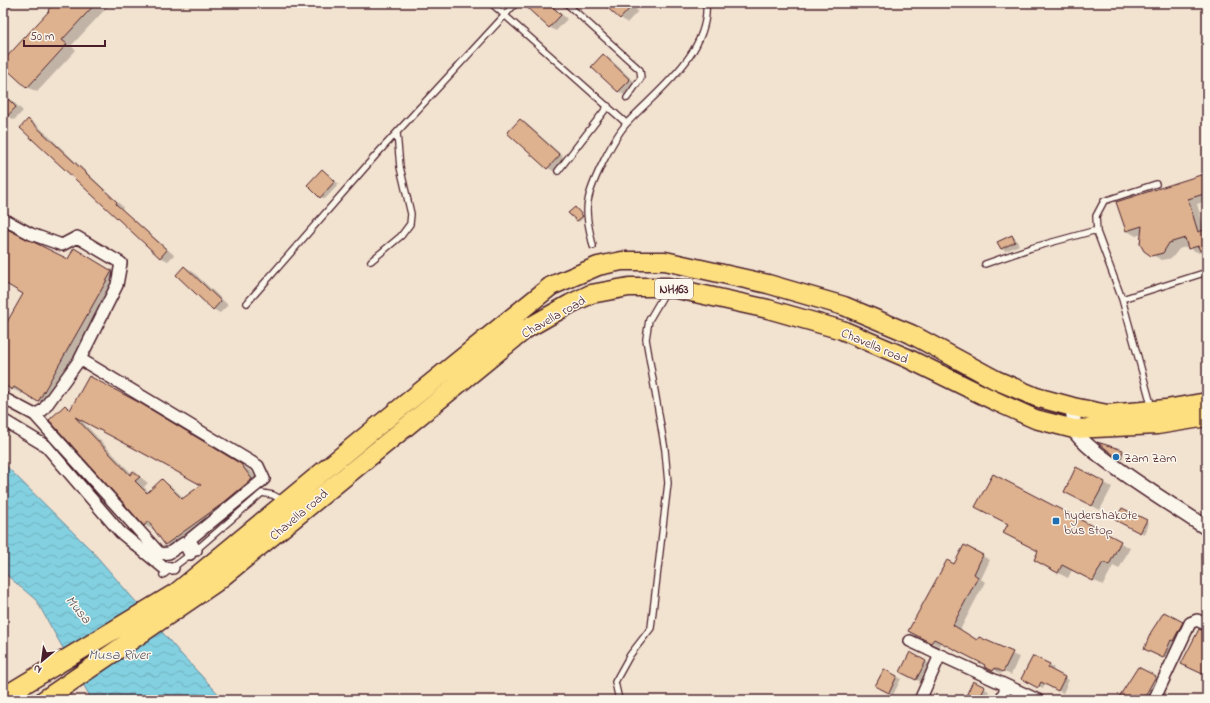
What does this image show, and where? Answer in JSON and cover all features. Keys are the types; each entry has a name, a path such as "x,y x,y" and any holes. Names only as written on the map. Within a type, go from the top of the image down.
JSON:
{"highway":[{"name":"Chavella road","path":"210,576 286,502 551,286 598,266 622,261 665,261 768,284 844,306 911,334 996,380 1036,397 1073,407 1107,414 1152,410 1207,402"},
{"name":"Chavella road","path":"44,700 210,576 526,329 591,294 629,287 668,287 768,309 842,330 907,358 1035,419 1074,429 1157,425 1207,417"},
{"name":"NH163","path":"4,696 177,592 210,576"}],"street":[{"path":"3,219 31,234 62,245 76,237 121,263 117,285 80,359 43,410 35,415"},
{"path":"3,398 35,415 148,543 160,554 169,553 186,541 264,479 258,466 80,359"},
{"path":"1073,407 1074,429 1083,441 1104,458 1207,528"},
{"path":"3,420 46,446 120,532 164,568 175,566 169,553"},
{"path":"186,541 193,552"},
{"path":"1154,700 1190,622 1197,620 1207,625"},
{"path":"910,641 1038,700"},
{"path":"920,700 940,655"},
{"path":"1002,700 1007,686"}],"lane":[{"path":"491,3 626,123"},
{"path":"247,303 397,133 516,3"},
{"path":"566,3 640,70 641,78 627,98"},
{"path":"593,246 588,222 588,201 607,156 626,123 662,89 684,64 700,36 707,10 706,3"},
{"path":"558,171 608,106"},
{"path":"371,261 401,236 410,224 412,214 400,167 397,133"},
{"path":"1152,410 1122,299 1097,232 1096,216 1104,201 1156,184"},
{"path":"985,264 1031,248 1094,230 1097,232"},
{"path":"1122,299 1207,272"},
{"path":"619,700 616,682 630,655 651,628 668,483 665,450 646,339 649,320 668,287"},
{"path":"163,575 193,552 262,493 273,495 286,502"}],"water":[{"name":"Musa River","path":"3,463 92,551 181,654 224,700 92,700 36,600 3,572"}],"building":[{"path":"54,3 96,3 62,40 67,44 27,88 3,66 3,61 49,11 48,10"},
{"path":"522,3 549,3 561,15 549,28"},
{"path":"602,3 627,3 631,7 620,19"},
{"path":"603,54 630,80 618,92 591,67"},
{"path":"3,94 16,107 3,121"},
{"path":"28,119 117,202 116,204 167,250 160,258 20,128"},
{"path":"520,119 560,155 547,169 507,133"},
{"path":"322,169 335,181 320,198 307,185"},
{"path":"1207,173 1207,193 1188,199 1198,232 1207,229 1207,249 1200,251 1198,246 1188,249 1185,238 1169,243 1163,253 1151,256 1144,251 1140,244 1142,226 1126,231 1116,202"},
{"path":"575,207 583,216 577,221 568,213"},
{"path":"3,227 68,259 74,248 112,271 38,402 14,387 12,390 3,384 3,329 23,294 3,282"},
{"path":"1012,235 1015,242 1001,249 997,242"},
{"path":"184,266 221,301 213,310 176,275"},
{"path":"89,376 140,403 241,464 252,479 222,504 165,545 148,521 144,526 49,420 65,405 70,410","holes":["75,417 201,485 182,499 162,479 147,493 135,481 140,477 133,471 130,475"]},
{"path":"1097,442 1123,450 1120,460 1100,444"},
{"path":"1076,467 1105,482 1092,506 1064,492"},
{"path":"993,474 1121,541 1109,565 1103,562 1093,581 1062,565 1058,573 1034,560 1038,551 1003,533 1008,524 975,507"},
{"path":"1122,508 1147,520 1140,533 1115,520"},
{"path":"964,545 983,555 974,574 978,577 953,625 977,640 979,637 1013,652 1003,672 995,668 993,671 984,667 985,665 934,639 931,643 908,631 947,560 954,564"},
{"path":"1164,612 1183,622 1173,641 1171,640 1163,658 1144,649 1151,632"},
{"path":"1199,629 1207,632 1207,676 1181,664"},
{"path":"910,652 926,661 916,680 900,672"},
{"path":"1033,656 1050,664 1048,668 1065,677 1058,691 1041,682 1038,688 1021,679"},
{"path":"1138,667 1156,676 1143,700 1117,700"},
{"path":"884,669 897,676 889,693 875,686"},
{"path":"973,681 985,687 979,700 964,700"}],"place":[{"name":"Zam Zam","path":"1116,457"},
{"name":"hydershakote bus stop","path":"1056,521"}],"water label":[{"name":"Musa","path":"79,609"}]}
